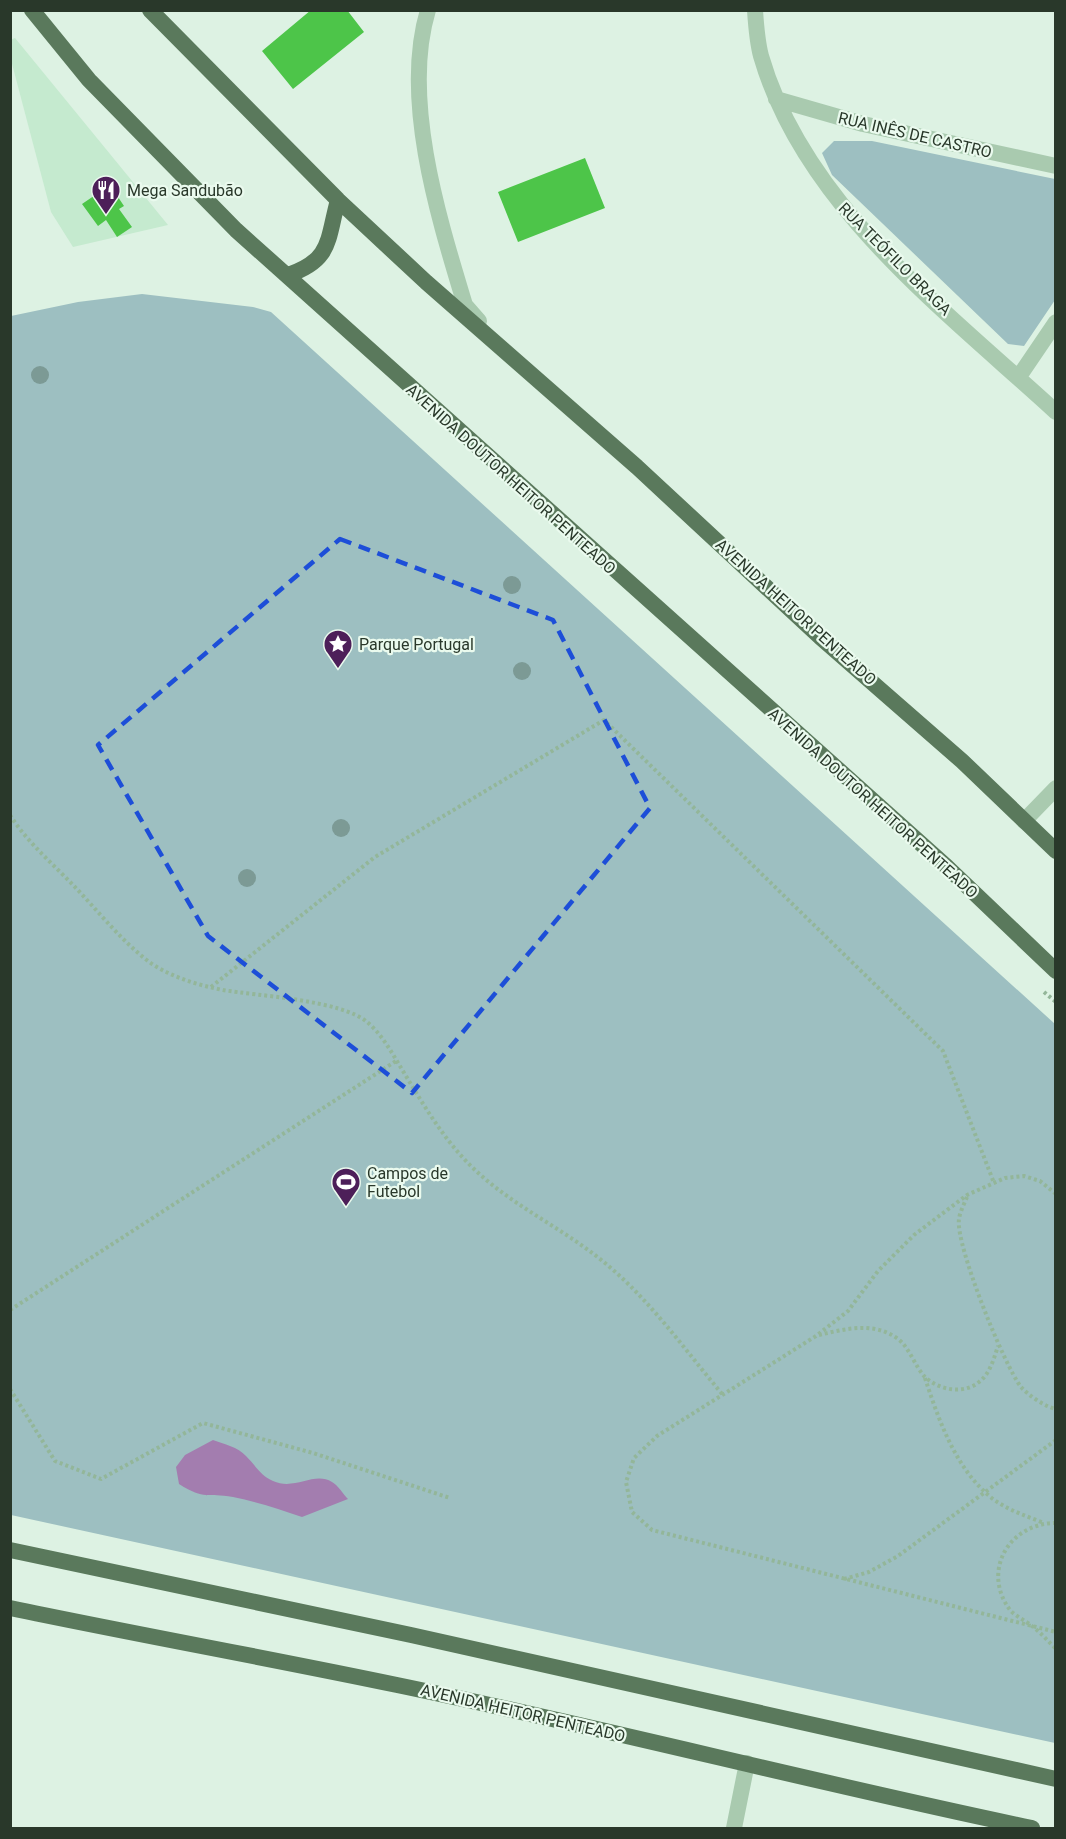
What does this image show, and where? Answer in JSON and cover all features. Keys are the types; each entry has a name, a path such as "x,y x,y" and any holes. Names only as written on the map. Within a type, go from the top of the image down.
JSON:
{"main road":[{"name":"AVENIDA DOUTOR HEITOR PENTEADO","path":"32,10 89,81 219,213 425,402 946,867 1056,971"},
{"path":"150,10 338,200 499,345"},
{"path":"288,275 312,266 321,256 338,200"},
{"name":"AVENIDA HEITOR PENTEADO","path":"499,345 820,637 962,761 1056,851"},
{"path":"10,1550 1056,1779"},
{"name":"AVENIDA HEITOR PENTEADO","path":"10,1608 199,1648 397,1685 747,1763 903,1802 1032,1828"}],"street":[{"path":"428,10 423,27 418,72 423,137 465,305 499,345"},
{"name":"RUA TEÓFILO BRAGA","path":"755,10 760,53 776,99 807,160 844,211 904,272 1056,412"},
{"name":"RUA INÊS DE CASTRO","path":"776,99 863,124 1056,166"},
{"path":"1018,378 1056,322"},
{"path":"1024,821 1056,788"},
{"path":"734,1828 747,1763"}],"path":[{"path":"212,987 375,857 604,720 943,1051 994,1183"},
{"path":"10,815 16,825 125,940 151,963 180,979 212,987 314,1004 356,1014 382,1037 442,1136 474,1169 517,1204 580,1242 608,1265 635,1292 723,1395"},
{"path":"10,827 16,825"},
{"path":"10,1310 396,1061"},
{"path":"1056,1194 1040,1181 1024,1176 1005,1178 967,1195 914,1235 879,1271 848,1311 816,1336 657,1436 634,1458 626,1482 632,1512 652,1530 1056,1632"},
{"path":"967,1195 958,1220 963,1247 998,1346 1009,1369 1023,1389 1056,1409"},
{"path":"816,1336 852,1326 876,1329 899,1339 925,1377 948,1442 985,1492 1016,1512 1044,1523 1056,1523"},
{"path":"925,1377 940,1387 959,1390 979,1383 991,1366 998,1346"},
{"path":"10,1389 55,1461 101,1479 203,1423 313,1453 450,1498"},
{"path":"843,1579 869,1572 898,1556 1056,1440"},
{"path":"1044,1523 1016,1535 1000,1559 999,1585 1011,1610 1035,1628 1056,1649"}],"highlighted area":[{"path":"340,539 553,620 650,808 412,1093 208,936 98,745"}],"shaded area":[{"path":"15,38 168,225 73,247 51,212 11,60 10,40"},
{"path":"834,141 872,141 1055,179 1055,300 1024,346 1008,344 832,175 822,153"},
{"name":"Parque Portugal","path":"142,294 253,307 271,312 1055,1024 1055,1743 11,1515 11,316 78,302"},
{"path":"213,1440 239,1450 273,1481 289,1484 311,1479 325,1479 336,1485 348,1499 302,1517 242,1499 201,1494 179,1484 176,1467 185,1455"}],"building":[{"path":"311,10 347,10 364,32 293,89 262,51"},
{"path":"585,158 605,208 518,242 498,192"},
{"name":"Mega Sandubão","path":"110,185 124,206 119,209 132,227 117,237 106,220 98,226 82,204"}],"place":[{"name":"Mega Sandubão","path":"106,216"},
{"name":"Parque Portugal","path":"338,670"},
{"name":"Campos de Futebol","path":"346,1208"}]}
